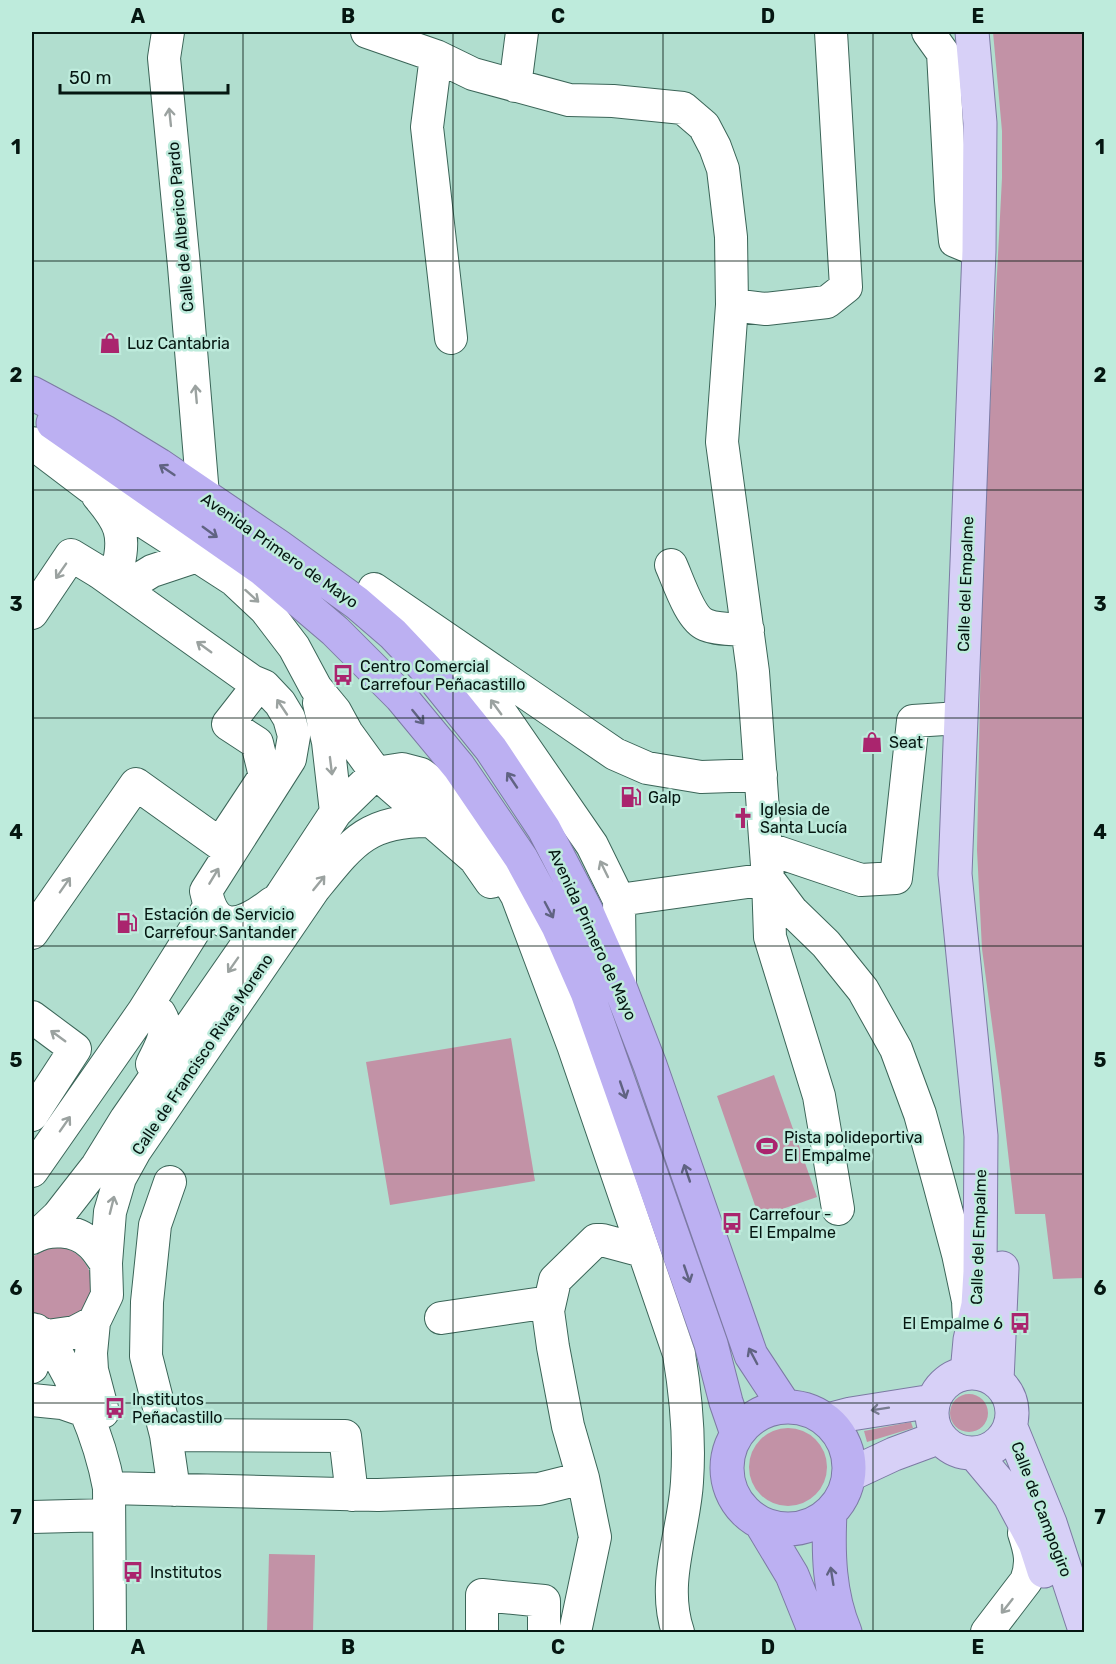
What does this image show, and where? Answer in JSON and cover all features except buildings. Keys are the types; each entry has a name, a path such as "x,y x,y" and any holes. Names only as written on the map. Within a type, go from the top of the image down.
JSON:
{"highway":[{"path":"32,377 105,432"},
{"name":"Avenida Primero de Mayo","path":"32,393 105,432 203,495 357,603 393,634 428,671 491,749 544,829 586,910 620,987 650,1065 751,1355 784,1405"},
{"name":"Avenida Primero de Mayo","path":"37,421 100,475 262,569 367,661 401,697 459,767 521,858 558,926 587,992 711,1344 737,1434"},
{"path":"762,1525 789,1530 802,1527 830,1513 838,1502 849,1475 849,1460 838,1432 828,1420 810,1410 784,1405 759,1414 737,1434 728,1461 727,1477 730,1493 738,1506 762,1525 792,1575 815,1632"},
{"path":"830,1513 828,1553 838,1615 845,1632"}],"main road":[{"name":"Calle del Empalme","path":"972,32 980,123 980,251 955,874 981,1136 999,1225 1002,1274 984,1343 982,1377"},
{"name":"Calle del Empalme","path":"981,1136 969,1263 984,1343"},
{"path":"952,1377 982,1377 1007,1394 1011,1409 1010,1425 1002,1439 989,1449 974,1453 955,1449 940,1437 932,1419 933,1401 941,1387 952,1377"},
{"path":"828,1420 850,1414 933,1401"},
{"name":"Calle de Campogiro","path":"1010,1425 1050,1523 1084,1627"},
{"path":"849,1475 940,1437"},
{"name":"Calle de Campogiro","path":"974,1453 1010,1496 1035,1543 1062,1632"}],"street":[{"name":"Calle de Alberico Pardo","path":"168,32 164,58 203,495"},
{"path":"367,32 436,56 473,74 569,100 613,101 683,108 704,126 715,147 723,169 731,237 732,305 722,442 748,630 762,775 770,937 819,1096 838,1209"},
{"path":"515,86 522,32"},
{"path":"732,305 766,309 827,302 846,286 831,32"},
{"path":"928,32 943,53 955,241 980,251"},
{"path":"436,56 427,127 451,338"},
{"path":"100,475 108,508 123,540 118,567 112,571 111,580"},
{"name":"Avenida Primero de Mayo","path":"100,475 197,556 234,580 265,609 294,647 316,688 335,711 347,733 375,773 475,860 538,953"},
{"path":"32,613 71,555 111,580 252,681 264,686 280,703 289,718 294,736 290,759 206,891 209,908 220,920 235,923 255,917 282,894"},
{"path":"111,580 152,571 197,556"},
{"path":"671,565 693,614 705,625 748,630"},
{"path":"374,589 615,754 646,768 701,777 762,775"},
{"path":"393,634 464,673 492,700 592,845 619,900 620,987"},
{"path":"32,933 136,784 220,844 266,776 257,743 228,724 253,692 252,681"},
{"name":"Avenida Primero de Mayo","path":"316,688 328,742 336,812"},
{"path":"766,848 861,880 896,878 913,721 960,718"},
{"name":"Avenida Primero de Mayo","path":"375,773 402,769 421,774 459,804 488,846 517,896 573,1045 679,1354 686,1400 688,1439 687,1484 671,1583 671,1601 678,1632"},
{"name":"Calle de Francisco Rivas Moreno","path":"36,1235 58,1216 76,1194 336,812 375,773"},
{"name":"Calle de Francisco Rivas Moreno","path":"94,1322 107,1295 106,1263 110,1212 120,1178 135,1151 314,889 344,852 362,837 381,826 404,820 431,820"},
{"path":"619,900 768,879"},
{"path":"768,879 792,911 826,944 863,990 896,1049 969,1263"},
{"path":"32,1172 143,1012 209,908"},
{"path":"126,1119 164,1037 165,1022 160,1014 143,1012"},
{"path":"32,1017 75,1049 32,1115"},
{"path":"170,1182 155,1225 146,1323 146,1356 166,1435 174,1490"},
{"path":"602,1240 622,1187"},
{"path":"36,1235 66,1231 90,1242 106,1263"},
{"path":"575,1632 594,1537 583,1478 568,1426 548,1311 555,1280 596,1240 643,1251"},
{"path":"441,1318 550,1302"},
{"path":"38,1332 75,1332 94,1322"},
{"path":"67,1394 91,1353 94,1322"},
{"path":"32,1367 37,1351 38,1332"},
{"path":"38,1332 108,1489"},
{"path":"67,1394 108,1430 110,1632"},
{"path":"166,1435 345,1436 352,1495"},
{"path":"32,1517 108,1489 352,1495 501,1492 539,1489 583,1478"},
{"path":"987,1632 1026,1581 1030,1572 1031,1554 1010,1496"},
{"path":"482,1632 482,1595 544,1601 569,1598 588,1569"},
{"path":"544,1601 544,1632"}],"shaded area":[{"path":"993,32 1084,32 1084,1278 1053,1279 1045,1214 1015,1214 982,949 977,850 983,543 1002,178 1002,131"},
{"path":"511,1038 535,1181 390,1205 366,1062"},
{"name":"Pista polideportiva El Empalme","path":"774,1075 817,1197 759,1217 717,1096"},
{"path":"50,1247 66,1249 79,1256 87,1267 92,1280 91,1293 86,1306 77,1315 62,1319 46,1319 32,1312 32,1257"},
{"path":"969,1394 982,1400 988,1413 982,1426 969,1432 956,1426 950,1413 956,1400"},
{"path":"911,1422 913,1428 867,1442 864,1431"},
{"path":"788,1428 803,1431 816,1439 824,1452 827,1467 824,1482 816,1495 803,1503 788,1506 773,1503 760,1495 752,1482 749,1467 752,1452 760,1439 773,1431"},
{"path":"269,1554 315,1555 313,1632 267,1632"}],"place":[{"name":"Luz Cantabria","path":"110,343"},
{"name":"Centro Comercial Carrefour Peñacastillo","path":"343,675"},
{"name":"Seat","path":"872,742"},
{"name":"Galp","path":"631,797"},
{"name":"Iglesia de Santa Lucía","path":"743,818"},
{"name":"Estación de Servicio Carrefour Santander","path":"127,923"},
{"name":"Pista polideportiva El Empalme","path":"767,1146"},
{"name":"Carrefour - El Empalme","path":"732,1223"},
{"name":"El Empalme 6","path":"1020,1323"},
{"name":"Institutos Peñacastillo","path":"115,1408"},
{"name":"Institutos","path":"133,1572"}]}
